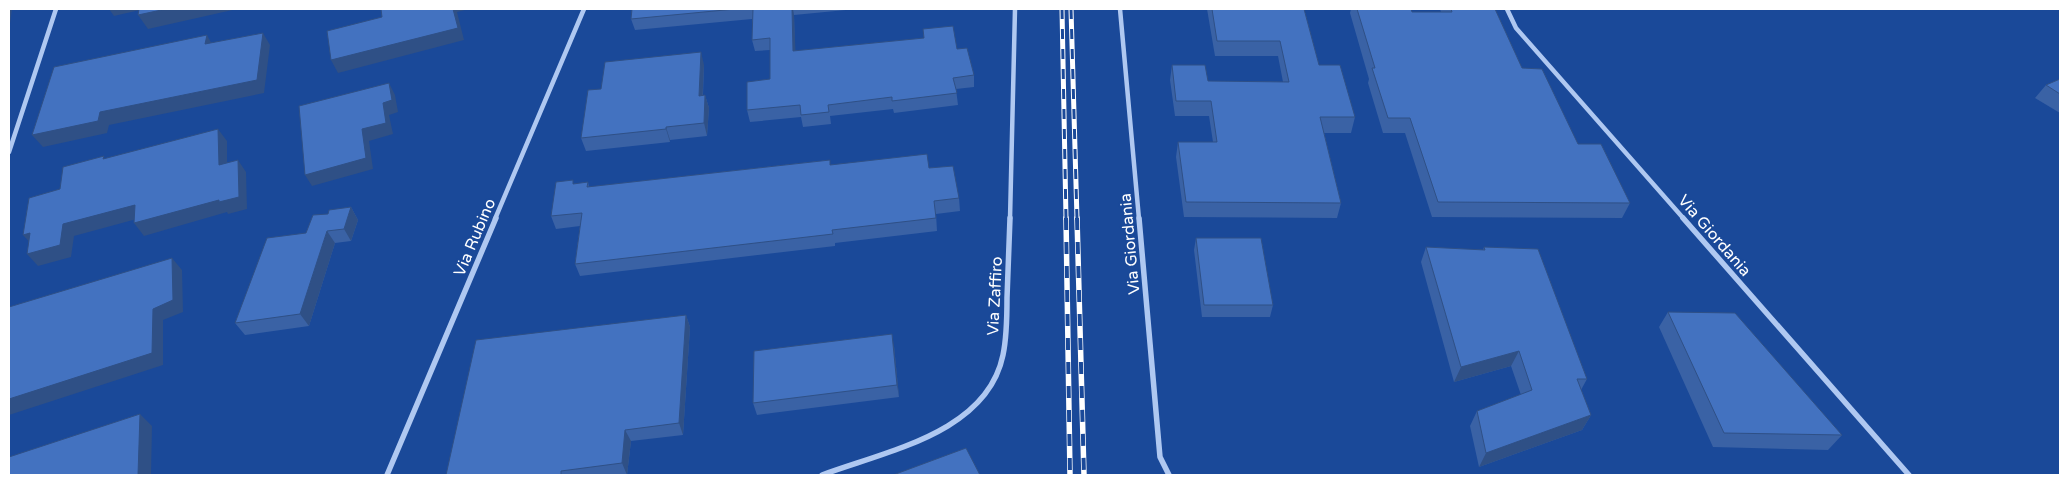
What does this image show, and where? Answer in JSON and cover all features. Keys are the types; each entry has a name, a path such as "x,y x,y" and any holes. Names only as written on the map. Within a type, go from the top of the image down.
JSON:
{"street":[{"path":"9,152 56,9"},
{"name":"Via Rubino","path":"387,475 584,9"},
{"name":"Via Zaffiro","path":"822,475 941,431 968,414 985,397 996,374 1003,356 1007,314 1015,9"},
{"name":"Via Giordania","path":"1120,9 1160,457 1168,475"},
{"name":"Via Giordania","path":"1507,9 1516,28 1909,475"}],"building":[{"path":"139,9 166,9 138,15"},
{"path":"381,9 453,9 458,28 331,60 327,31 382,17"},
{"path":"632,9 735,9 631,19"},
{"path":"753,9 792,9 793,51 924,38 923,29 953,26 957,49 967,48 974,75 953,78 957,93 892,101 892,97 828,105 829,112 801,115 800,105 747,110 747,82 770,79 770,38 752,40"},
{"path":"1212,9 1304,9 1319,65 1340,65 1355,117 1320,117 1341,203 1186,202 1178,142 1217,142 1211,101 1176,101 1172,65 1205,65 1208,81 1289,82 1280,41 1217,41"},
{"path":"1357,9 1411,9 1412,12 1452,12 1451,9 1495,9 1522,68 1542,69 1578,144 1601,144 1630,203 1438,202 1410,118 1388,118 1372,68 1375,68"},
{"path":"263,33 257,80 100,112 98,121 32,135 54,67 207,35 205,44"},
{"path":"701,52 699,96 705,95 704,123 581,138 588,90 601,89 605,62"},
{"path":"2060,79 2060,94 2046,85"},
{"path":"389,83 392,100 383,103 386,123 362,129 366,158 305,175 299,106"},
{"path":"218,129 219,165 238,160 239,197 219,202 219,200 134,223 135,205 63,224 60,245 27,254 30,233 23,235 29,198 60,189 63,167 104,156 103,159"},
{"path":"927,154 929,168 953,166 959,198 934,201 936,218 832,230 833,234 575,264 582,213 551,216 556,182 573,180 573,184 588,182 587,187 830,160 830,165"},
{"path":"351,207 344,229 327,231 300,314 235,323 267,238 306,233 313,215 328,214 329,210"},
{"path":"1196,238 1261,238 1273,305 1204,305"},
{"path":"1426,247 1485,250 1484,247 1538,249 1587,379 1577,379 1591,415 1486,453 1477,411 1532,390 1519,351 1461,367"},
{"path":"172,258 173,300 153,309 152,353 9,399 9,307"},
{"path":"1668,312 1735,313 1842,435 1724,433"},
{"path":"686,315 679,423 625,430 622,463 561,471 561,475 446,475 476,340"},
{"path":"892,334 897,385 753,403 754,351"},
{"path":"140,414 138,475 9,475 9,457"},
{"path":"966,448 980,475 893,475"}],"railway":[{"path":"1062,9 1066,219"},
{"path":"1071,9 1077,219"},
{"path":"1066,218 1070,475"},
{"path":"1077,218 1084,475"}]}
